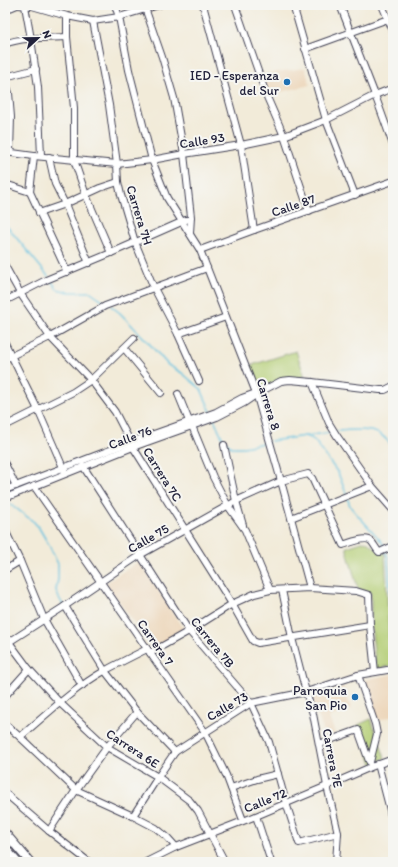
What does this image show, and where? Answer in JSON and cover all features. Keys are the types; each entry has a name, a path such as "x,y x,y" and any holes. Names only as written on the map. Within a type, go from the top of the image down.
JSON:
{"main road":[{"path":"5,834 30,862"},
{"path":"5,848 17,862"}],"street":[{"path":"5,10 17,5 52,8 67,16 93,21 118,17 145,7 159,5"},
{"name":"Carrera 8","path":"115,5 129,70 152,160 167,198 200,250 257,393 310,588"},
{"path":"203,5 241,145 254,230"},
{"path":"235,5 267,97 284,136 310,211"},
{"path":"292,5 326,120 355,195"},
{"path":"340,5 393,145"},
{"path":"382,5 393,31"},
{"path":"29,6 31,39 36,69 41,156"},
{"path":"145,7 174,98 184,154 191,217 190,234"},
{"path":"67,16 67,37 74,108 74,160 86,195 111,253"},
{"path":"305,49 388,19"},
{"name":"Carrera 7H","path":"93,21 109,105 118,182 121,195 135,242 154,288 178,334 199,381"},
{"path":"5,44 14,41 31,39 67,37"},
{"path":"5,77 36,69"},
{"path":"5,81 9,93 8,152"},
{"name":"Calle 93","path":"8,152 117,164 152,160 284,136 326,120 393,88"},
{"path":"34,156 30,192 67,272"},
{"path":"49,157 55,184 65,204 89,263"},
{"name":"Calle 87","path":"200,250 393,181"},
{"path":"39,213 118,182"},
{"path":"5,184 30,192"},
{"path":"5,302 46,280 89,263 191,217"},
{"name":"Carrera 7C","path":"5,266 20,293 50,337 91,380 115,412 132,445 232,604 253,641 258,643 292,638"},
{"path":"5,359 50,337 105,306 207,268"},
{"path":"178,334 226,317"},
{"path":"5,426 73,392 91,380 134,338"},
{"path":"5,343 38,410 65,471"},
{"path":"124,348 161,393"},
{"name":"Calle 76","path":"5,498 65,471 217,414 242,398 257,393 281,381 290,380 312,382 380,390 393,386"},
{"path":"312,382 337,436 372,486 393,510"},
{"path":"178,394 213,477 228,506 245,530"},
{"name":"Calle 76","path":"5,490 83,466 132,445"},
{"path":"224,445 236,501 245,530 270,590"},
{"path":"5,464 16,486"},
{"name":"Carrera 7B","path":"83,466 189,631 250,703 269,742 299,843 338,833"},
{"name":"Calle 75","path":"7,640 44,619 140,555 236,501 281,482 308,474 312,478 324,504"},
{"name":"Carrera 7","path":"34,486 204,732 226,775 243,820"},
{"path":"291,518 372,486"},
{"path":"324,504 344,545 366,539 386,549"},
{"path":"5,530 20,561 44,619 82,686"},
{"path":"5,570 20,561"},
{"path":"20,737 60,703 105,671 189,631 232,604 254,594 270,590 310,588 356,591 368,594 375,672"},
{"name":"Carrera 7E","path":"282,590 292,638 313,714 338,833 336,862"},
{"path":"64,606 105,671 137,712 175,752"},
{"path":"292,638 370,625"},
{"name":"Carrera 6E","path":"7,640 29,669 60,703 107,747 158,777 190,801 198,811 225,862"},
{"path":"5,696 29,669"},
{"name":"Calle 73","path":"133,816 175,752 250,703 306,692 358,675 393,669"},
{"path":"358,675 377,734 371,764"},
{"path":"49,831 107,747 137,712"},
{"path":"5,724 76,790 156,828 176,847"},
{"path":"319,744 358,730 371,764"},
{"name":"Calle 72","path":"146,862 176,847 256,816 327,786 371,764 378,764 393,759"},
{"path":"378,764 393,828"},
{"path":"231,788 256,779 278,774"},
{"path":"5,793 49,831 89,862"},
{"path":"256,816 272,862"}],"shaded area":[{"name":"IED - Esperanza del Sur","path":"305,68 310,85 268,95 262,74"},
{"path":"139,561 185,632 152,648 106,583"},
{"path":"393,674 393,716 376,721 365,680"},
{"path":"343,687 351,708 329,717 335,733 326,737 311,698"}],"green space":[{"path":"296,351 305,377 290,378 257,388 249,366"},
{"path":"365,541 382,553 385,553 389,638 393,648 393,665 376,669 371,624 371,593 358,589 347,551 347,547"},
{"path":"371,719 385,758 372,764 358,725"}],"waterway":[{"path":"5,224 48,276"},
{"path":"50,279 57,289 69,292 91,292 108,304"},
{"path":"111,306 120,313 168,365 182,373 201,389 211,412"},
{"path":"214,419 223,439 231,447 244,447 268,442"},
{"path":"337,431 372,431 383,436 393,446"},
{"path":"271,441 333,432"},
{"path":"305,436 315,441 338,473 346,493"},
{"path":"347,497 350,506 382,542 385,548"},
{"path":"5,500 34,522 49,545 58,564 56,590 63,605"},
{"path":"386,552 388,558 393,643"}],"place":[{"name":"IED - Esperanza del Sur","path":"287,82"},
{"name":"Parroquia San Pio","path":"355,697"}]}
